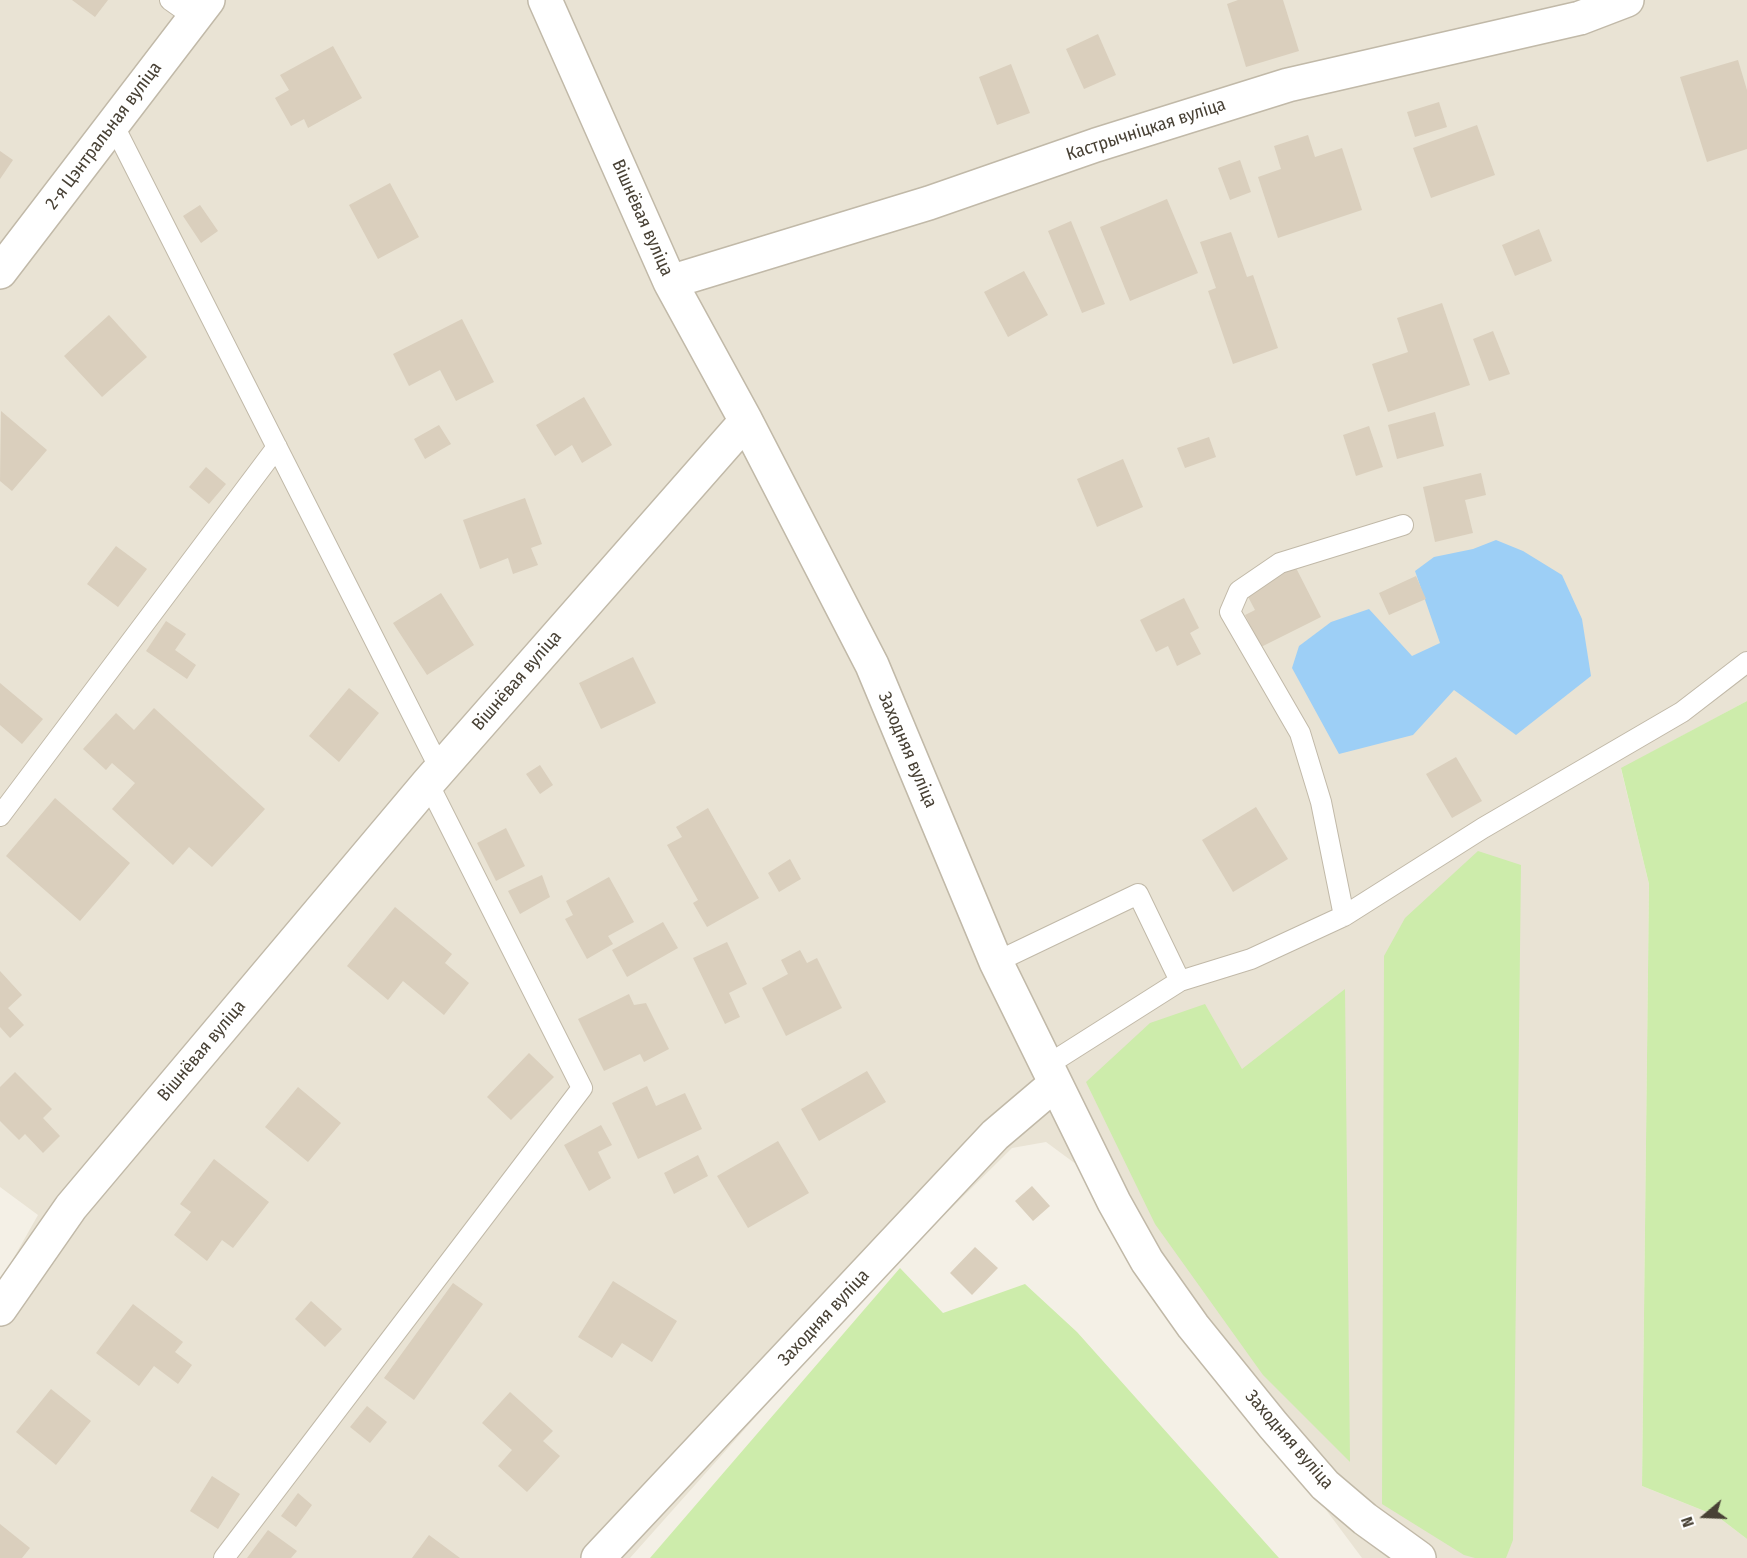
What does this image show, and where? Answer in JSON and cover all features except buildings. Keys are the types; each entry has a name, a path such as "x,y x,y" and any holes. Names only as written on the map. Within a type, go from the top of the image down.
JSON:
{"street":[{"name":"Вішнёвая вуліца","path":"0,1309 70,1208 434,776 746,421 670,282 545,0"},
{"name":"Кастрычніцкая вуліца","path":"670,282 928,203 1096,145 1288,85 1580,18 1627,0"},
{"name":"2-я Цэнтральная вуліца","path":"0,272 113,124 191,6"},
{"name":"Заходняя вуліца","path":"746,421 872,665 996,962 1114,1202 1147,1261 1194,1326 1325,1485 1365,1519 1419,1558"},
{"name":"Заходняя вуліца","path":"598,1558 1051,1075"}],"lane":[{"path":"113,124 277,447 582,1088 224,1558"},
{"path":"0,816 277,447"},
{"path":"1344,916 1321,802 1300,733 1230,612 1239,591 1280,563 1403,525"},
{"path":"1051,1075 1180,981 1251,959 1344,916 1482,828 1682,712 1747,662"},
{"path":"996,962 1138,894 1180,981"}],"shaded area":[{"path":"0,0 1747,0 1747,701 1621,769 1649,884 1642,1486 1717,1516 1747,1539 1747,1558 1362,1558 1300,1475 1084,1170 1046,1142 1012,1148 867,1292 630,1558 0,1558 0,1282 38,1215 0,1187"}],"green space":[{"path":"1747,701 1747,1539 1717,1516 1642,1486 1649,884 1621,768"},
{"path":"1478,851 1521,865 1513,1540 1506,1558 1475,1558 1464,1555 1382,1504 1384,956 1405,918"},
{"path":"1345,989 1350,1462 1263,1375 1155,1224 1086,1082 1150,1023 1205,1004 1242,1069"},
{"path":"900,1268 943,1313 1025,1284 1077,1332 1279,1558 650,1558"}],"water":[{"path":"1496,540 1523,551 1562,575 1582,619 1591,676 1516,735 1454,690 1413,735 1339,754 1292,668 1299,646 1331,622 1369,609 1412,656 1440,643 1415,571 1434,557 1473,549"}]}
